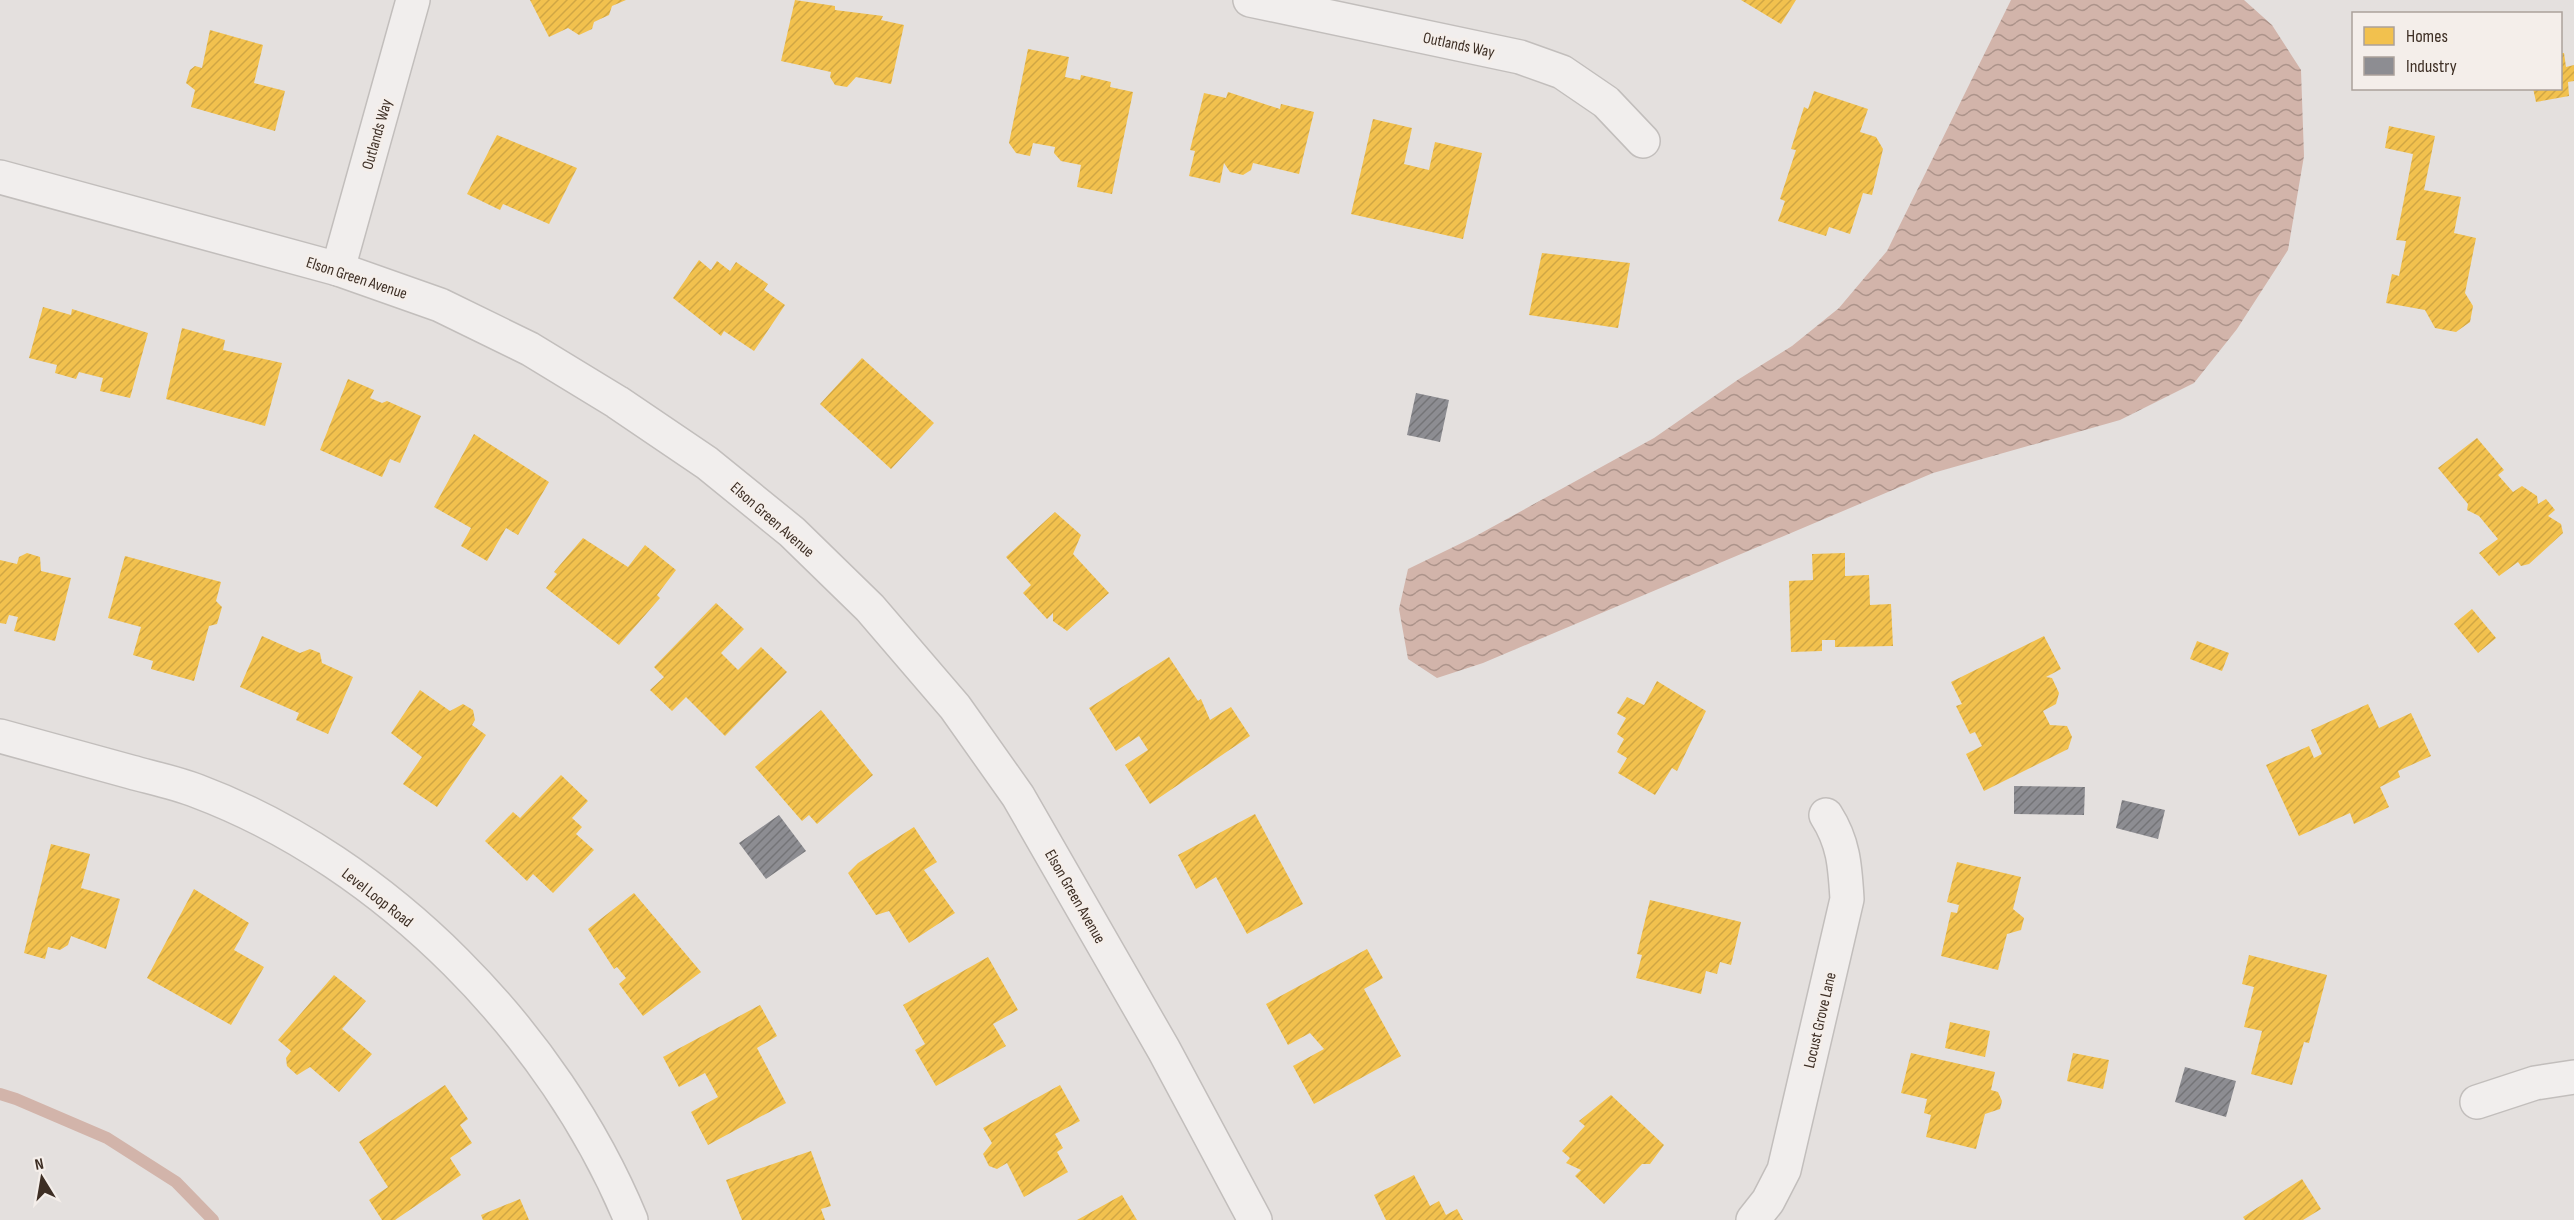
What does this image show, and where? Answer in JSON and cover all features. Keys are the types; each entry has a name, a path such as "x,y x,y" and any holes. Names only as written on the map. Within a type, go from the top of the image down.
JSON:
{"street":[{"name":"Outlands Way","path":"338,269 413,0"},
{"name":"Outlands Way","path":"1250,0 1520,57 1562,72 1606,102 1642,141"},
{"name":"Elson Green Avenue","path":"0,177 338,269 440,305 530,349 617,402 707,463 783,525 870,608 955,707 1018,796 1164,1050 1255,1220"},
{"name":"Level Loop Road","path":"0,736 195,790 253,815 330,859 399,911 475,981 531,1047 589,1134 631,1220"},
{"name":"Locust Grove Lane","path":"1753,1220 1768,1201 1784,1170 1847,899 1845,858 1833,826 1826,815"},
{"path":"2477,1102 2535,1083 2574,1077"}],"water":[{"path":"2011,0 2244,0 2272,25 2301,70 2304,156 2288,250 2237,329 2194,383 2120,420 1933,473 1483,663 1437,678 1408,659 1399,609 1408,569 1474,537 1654,438 1739,379 1792,346 1839,308 1887,251"}],"building: Homes":[{"path":"530,0 626,0 612,6 609,15 594,22 592,29 579,35 568,28 549,37"},
{"path":"795,0 835,6 835,10 883,16 881,20 904,25 891,84 856,77 847,87 835,85 830,77 831,72 781,61"},
{"path":"1741,0 1796,0 1781,24"},
{"path":"210,30 263,45 254,83 285,91 275,131 191,107 195,90 186,83 190,70 195,66 202,68"},
{"path":"1028,49 1069,57 1065,77 1080,80 1081,75 1111,82 1110,87 1133,92 1112,194 1077,187 1081,165 1061,161 1054,153 1055,147 1033,143 1030,156 1016,153 1009,143"},
{"path":"2562,53 2564,53 2566,67 2574,65 2574,81 2568,82 2569,96 2536,102 2533,90 2562,90"},
{"path":"1814,91 1868,109 1860,132 1876,137 1883,149 1872,195 1863,193 1850,234 1829,227 1826,236 1778,221 1785,201 1780,199 1796,150 1791,149 1804,107 1808,109"},
{"path":"1228,92 1280,109 1281,104 1314,112 1299,174 1253,163 1251,170 1243,175 1230,172 1224,163 1220,183 1189,176 1195,151 1190,150 1204,93 1226,98"},
{"path":"1373,119 1412,128 1404,164 1429,170 1435,142 1482,153 1463,239 1351,214"},
{"path":"2389,126 2435,136 2424,190 2461,197 2454,233 2476,238 2465,293 2473,306 2470,322 2456,332 2435,328 2425,310 2386,303 2392,274 2399,276 2406,241 2396,240 2413,154 2385,148"},
{"path":"497,135 577,168 549,224 503,204 500,210 467,194"},
{"path":"1542,253 1630,263 1618,328 1529,315"},
{"path":"699,260 711,270 717,261 730,271 736,262 768,284 764,290 785,305 754,351 724,331 721,336 673,298"},
{"path":"43,307 71,315 72,309 148,333 130,398 100,391 103,378 79,372 76,379 55,373 57,365 29,358"},
{"path":"182,328 225,340 223,350 282,363 265,426 166,399"},
{"path":"862,358 934,423 891,469 820,404"},
{"path":"348,379 374,390 370,398 382,403 387,401 421,416 400,463 390,459 382,477 320,450"},
{"path":"474,434 549,482 518,535 506,528 487,561 461,546 471,528 434,507"},
{"path":"2477,438 2504,470 2498,475 2513,492 2522,486 2537,496 2538,504 2546,499 2555,510 2548,516 2561,524 2563,533 2529,564 2521,566 2518,562 2499,576 2479,553 2498,539 2479,516 2467,510 2468,504 2438,468"},
{"path":"1055,512 1081,535 1073,554 1109,593 1067,631 1053,621 1053,613 1047,619 1023,593 1031,585 1006,557"},
{"path":"583,538 628,567 645,545 676,570 657,595 660,598 619,645 546,588 557,574 554,572"},
{"path":"27,553 40,557 41,571 71,578 55,641 14,631 18,617 9,615 6,624 0,623 0,560 17,564 19,557"},
{"path":"1845,553 1845,576 1869,575 1870,605 1891,604 1893,646 1835,647 1835,640 1822,640 1822,651 1791,652 1789,581 1813,580 1812,554"},
{"path":"125,556 221,582 216,601 222,607 217,624 209,626 194,681 151,669 153,661 133,655 141,627 108,618"},
{"path":"716,603 744,629 721,653 738,670 761,647 787,672 725,736 686,697 672,711 650,690 664,677 654,667"},
{"path":"2472,609 2496,638 2478,653 2454,624"},
{"path":"262,636 300,653 310,649 320,653 322,663 353,677 328,734 296,720 299,713 240,687"},
{"path":"2044,636 2061,669 2046,677 2052,678 2059,693 2056,704 2043,711 2050,725 2067,726 2072,737 2068,749 1984,791 1966,754 1982,746 1975,732 1970,734 1956,706 1962,704 1951,682"},
{"path":"2197,641 2229,653 2222,671 2190,659"},
{"path":"1169,657 1198,701 1201,699 1210,720 1231,707 1250,736 1150,804 1125,765 1148,750 1139,736 1116,751 1089,708"},
{"path":"1657,681 1706,711 1677,771 1672,768 1655,795 1618,773 1627,758 1617,752 1624,739 1617,734 1626,718 1617,713 1627,697 1644,705"},
{"path":"420,690 450,711 463,704 473,710 475,720 472,725 486,735 437,807 403,784 422,757 391,733"},
{"path":"2368,704 2379,728 2411,713 2431,756 2398,771 2400,777 2380,787 2389,807 2354,824 2350,813 2299,836 2266,765 2309,746 2314,758 2322,754 2311,730"},
{"path":"821,710 873,775 817,824 809,815 802,821 755,767"},
{"path":"561,775 588,801 572,818 582,827 576,834 594,850 553,893 533,874 527,881 485,841 513,812 520,818"},
{"path":"1255,814 1303,904 1247,934 1216,877 1196,889 1178,855"},
{"path":"914,827 937,862 924,870 955,913 909,943 889,911 876,915 848,873 858,863"},
{"path":"51,844 90,854 81,888 120,899 106,949 71,936 68,945 60,950 48,947 45,959 24,953"},
{"path":"1957,862 2021,877 2013,909 2024,918 2021,930 2007,934 1998,970 1941,956 1951,912 1957,913 1959,905 1947,902"},
{"path":"194,889 249,923 234,950 264,967 231,1025 147,978"},
{"path":"634,893 701,972 643,1016 619,984 626,978 617,967 614,969 588,929"},
{"path":"1650,900 1741,922 1731,965 1720,962 1717,974 1706,971 1701,994 1636,978 1642,955 1637,954"},
{"path":"1367,949 1383,978 1364,989 1401,1056 1314,1104 1293,1066 1324,1049 1310,1033 1288,1045 1266,1004"},
{"path":"2249,955 2327,975 2309,1043 2304,1042 2292,1085 2251,1074 2262,1031 2244,1027 2254,987 2242,984"},
{"path":"988,957 1018,1010 993,1024 1006,1046 936,1086 915,1050 925,1044 903,1005"},
{"path":"334,975 366,1001 342,1029 372,1054 339,1092 310,1067 297,1075 287,1066 286,1058 291,1051 278,1040"},
{"path":"760,1005 777,1036 757,1048 786,1103 708,1145 691,1112 718,1097 705,1073 679,1087 663,1057"},
{"path":"1950,1022 1990,1031 1985,1057 1945,1048"},
{"path":"1911,1053 1995,1072 1991,1090 1998,1092 2002,1101 2000,1109 1985,1114 1976,1149 1926,1137 1931,1115 1924,1113 1927,1099 1901,1093"},
{"path":"2073,1053 2109,1060 2103,1089 2067,1081"},
{"path":"445,1085 468,1119 460,1125 472,1143 450,1158 461,1175 395,1220 382,1220 369,1200 388,1187 359,1142"},
{"path":"1060,1085 1080,1121 1055,1134 1063,1148 1057,1152 1068,1172 1024,1197 1007,1163 997,1169 989,1166 983,1154 992,1143 983,1128"},
{"path":"1611,1095 1664,1145 1650,1164 1642,1164 1604,1204 1575,1176 1581,1170 1566,1163 1570,1158 1562,1151 1585,1126 1579,1121"},
{"path":"811,1151 831,1206 821,1209 825,1220 742,1220 726,1180"},
{"path":"1414,1175 1430,1206 1439,1201 1446,1215 1457,1209 1463,1220 1386,1220 1374,1195"},
{"path":"2302,1179 2321,1209 2303,1220 2245,1220 2243,1217"},
{"path":"1122,1195 1137,1220 1077,1220"},
{"path":"520,1199 529,1220 483,1220 481,1215"}],"building: Industry":[{"path":"1416,393 1449,400 1440,442 1407,435"},
{"path":"2014,786 2085,787 2084,815 2014,814"},
{"path":"2122,800 2165,810 2158,839 2116,828"},
{"path":"779,815 806,851 766,879 739,843"},
{"path":"2185,1067 2236,1081 2226,1117 2175,1102"}],"waterway":[{"path":"0,1094 107,1138 176,1182 213,1220"}]}
